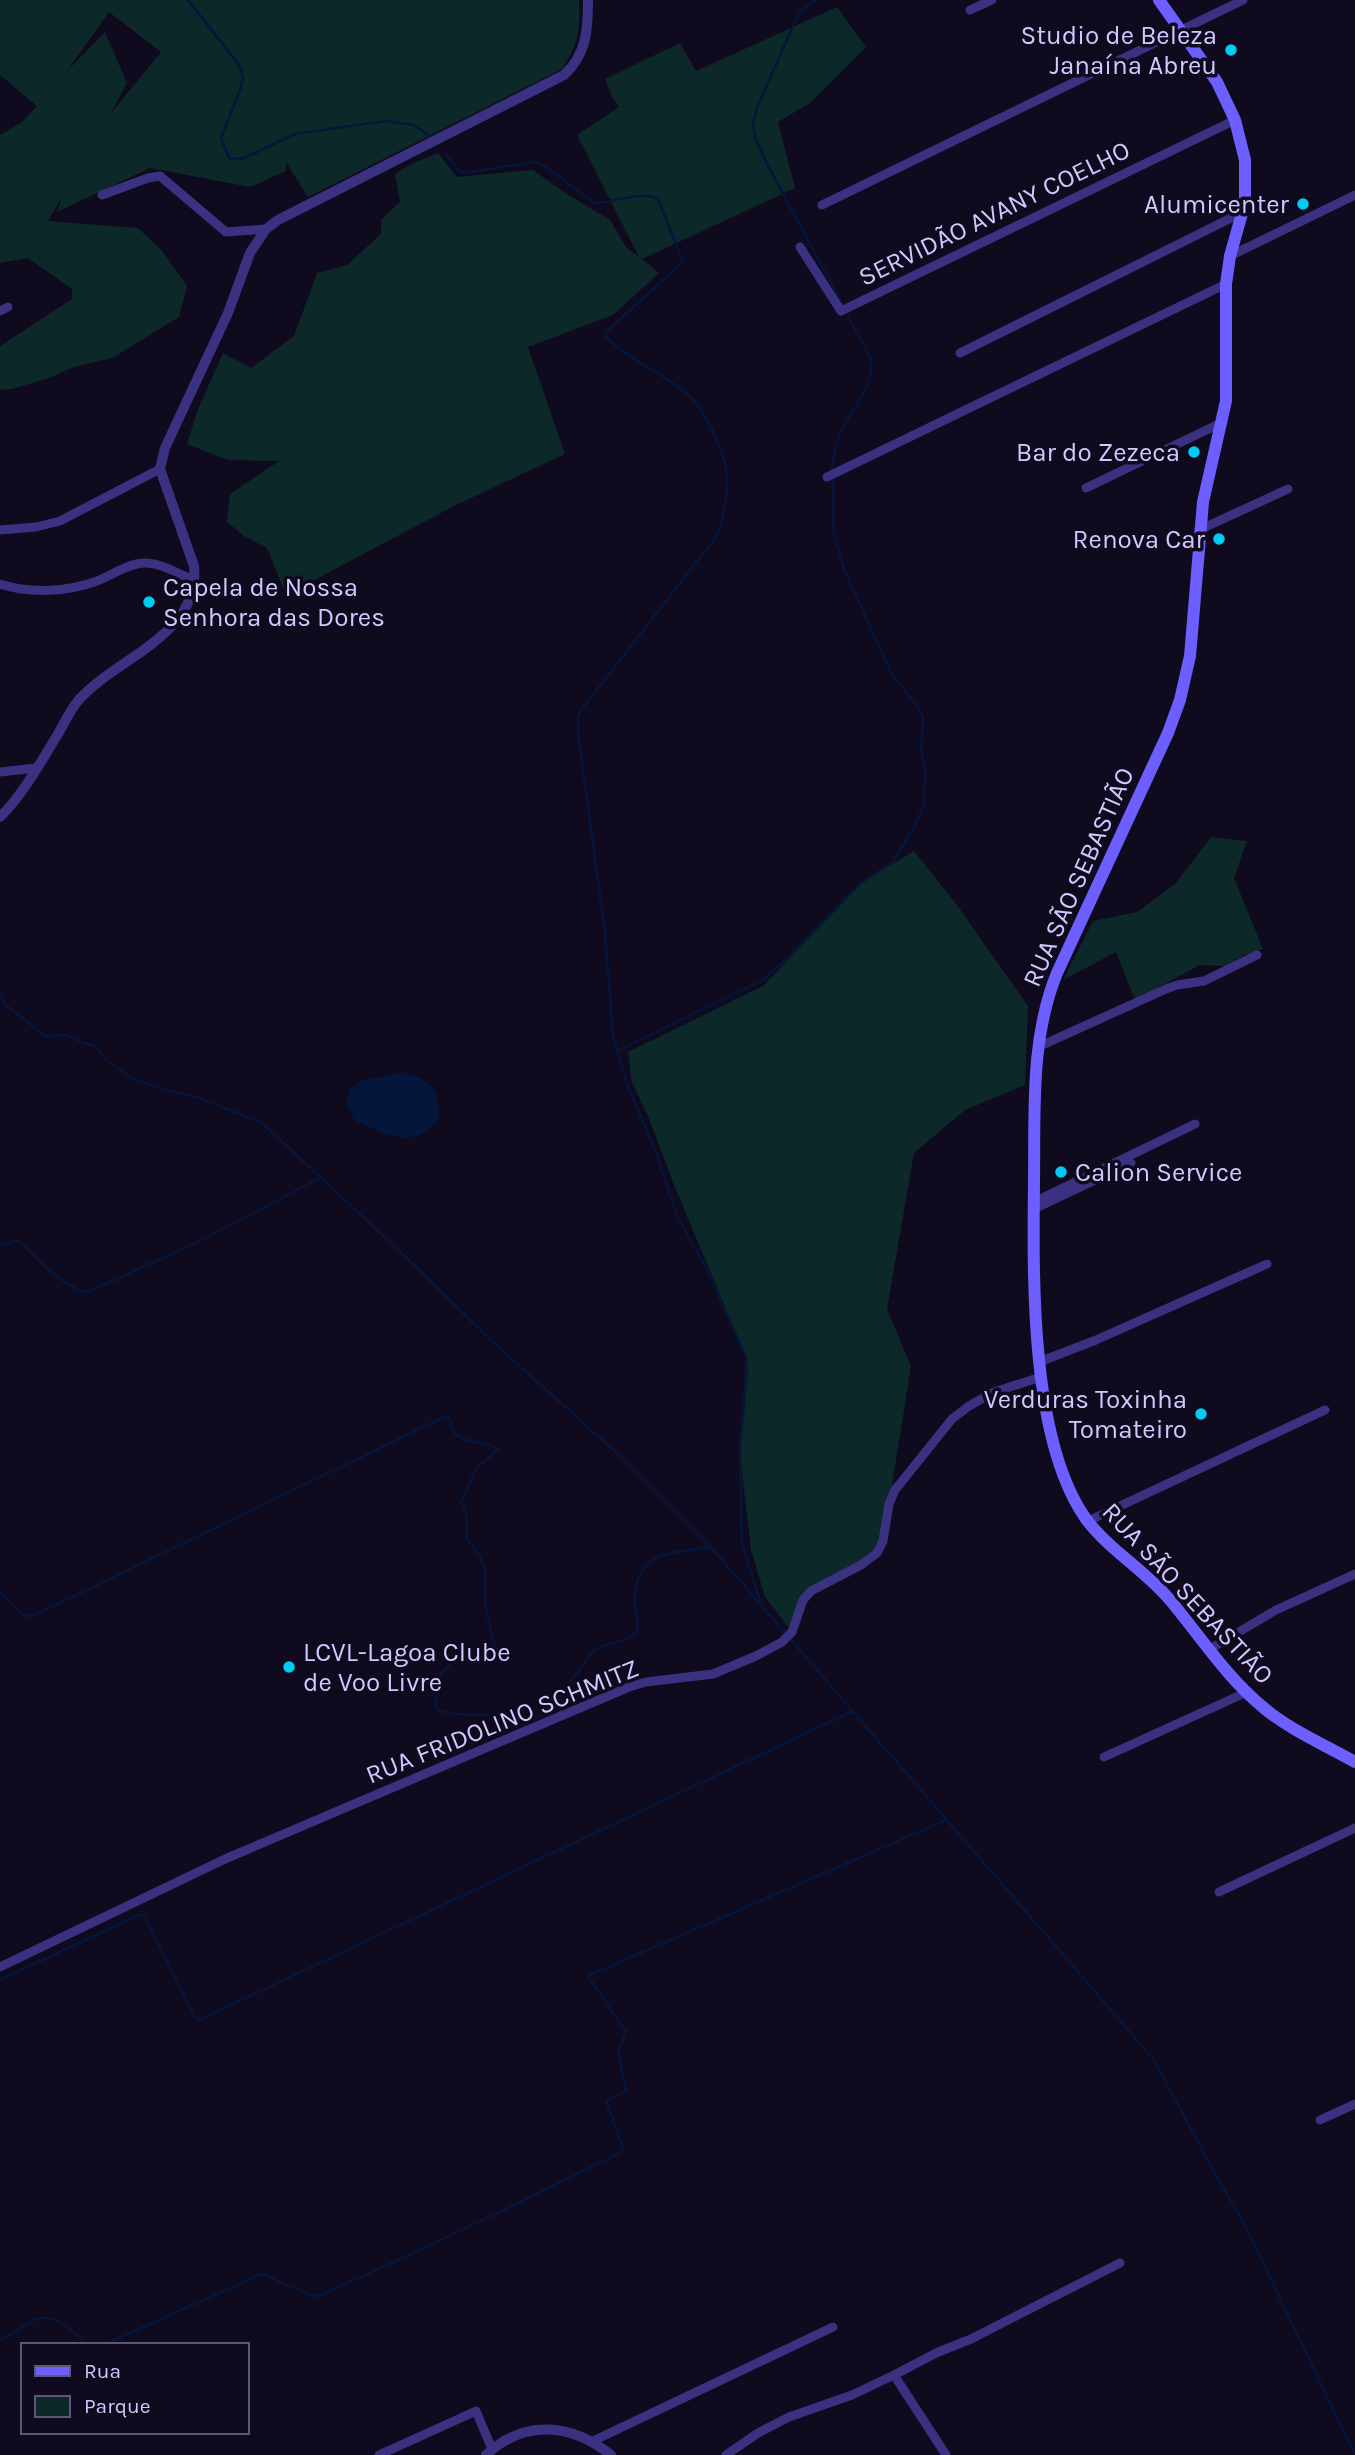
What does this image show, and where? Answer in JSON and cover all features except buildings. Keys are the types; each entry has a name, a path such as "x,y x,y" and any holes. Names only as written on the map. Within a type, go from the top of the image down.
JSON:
{"main road":[{"name":"RUA SÃO SEBASTIÃO","path":"1159,0 1210,68 1235,120 1247,176 1243,212 1230,256 1226,284 1228,377 1223,422 1209,475 1199,530 1190,656 1181,700 1057,973 1045,1009 1038,1047 1034,1205 1039,1362 1061,1467 1088,1521 1156,1585 1247,1692 1278,1719 1355,1762"}],"street":[{"path":"0,817 36,768 76,703 172,627 189,599 195,581 194,566 160,469 168,438 228,313 250,253 265,229 564,75 584,46 588,27 588,0"},
{"path":"970,10 992,0"},
{"path":"822,205 1243,0"},
{"name":"SERVIDÃO AVANY COELHO","path":"800,247 841,311 1235,120"},
{"path":"102,195 160,176 226,232 265,229"},
{"path":"1230,256 1355,195"},
{"path":"960,353 1243,212"},
{"path":"827,477 1226,284"},
{"path":"1086,488 1223,422"},
{"path":"0,530 36,527 60,521 160,469"},
{"path":"1199,530 1288,489"},
{"path":"0,583 16,589 39,591 75,586 143,563 169,569 195,581"},
{"path":"0,772 36,768"},
{"path":"1038,1047 1166,989 1205,981 1257,955"},
{"path":"1034,1205 1195,1124"},
{"path":"1034,1205 1130,1163"},
{"path":"1039,1362 1096,1340 1267,1264"},
{"name":"RUA FRIDOLINO SCHMITZ","path":"0,1966 225,1859 616,1693 646,1682 713,1674 782,1642 790,1635 803,1600 811,1591 861,1565 877,1553 883,1541 889,1504 895,1490 952,1419 994,1392 1041,1377"},
{"path":"1088,1521 1325,1410"},
{"path":"1210,1649 1276,1610 1355,1574"},
{"path":"1104,1757 1247,1692"},
{"path":"1219,1892 1355,1828"},
{"path":"1320,2120 1355,2104"},
{"path":"726,2455 758,2433 789,2417 837,2401 894,2375 1120,2263"},
{"path":"593,2441 833,2326"},
{"path":"894,2375 946,2455"},
{"path":"379,2455 476,2411 489,2452 514,2435 537,2430 564,2431 593,2441 611,2455"}],"green space":[{"path":"0,0 579,0 577,36 562,69 308,197 286,162 286,171 250,187 150,168 57,212 62,197 48,221 138,228 162,251 187,286 179,317 112,358 74,367 12,389 0,390 0,346 72,299 72,289 28,258 0,263 0,135 22,122 37,106 0,75","holes":["109,12 161,52 111,113 127,83 105,32 67,71"]},
{"path":"837,7 866,47 810,103 778,122 795,188 642,259 659,273 613,315 528,347 565,454 456,505 286,595 267,548 244,536 227,522 230,494 279,461 228,460 187,444 198,409 223,353 251,368 294,336 317,273 347,265 381,234 381,220 400,202 395,174 438,153 457,177 533,170 610,220 626,247 639,257 577,135 619,107 605,79 680,43 696,71"},
{"path":"1211,837 1247,841 1234,878 1263,949 1225,966 1200,965 1135,1000 1116,952 1063,980 1093,921 1137,912 1176,883"},
{"path":"914,851 957,905 1028,1006 1025,1085 965,1110 914,1153 887,1309 911,1366 889,1504 877,1553 820,1585 788,1627 765,1597 751,1550 740,1454 746,1357 632,1083 628,1052 763,986 861,883"}],"water":[{"path":"402,1072 421,1079 433,1088 438,1101 438,1121 422,1134 403,1137 386,1134 354,1120 346,1102 350,1089 361,1081"}],"waterway":[{"path":"188,0 239,65 243,77 221,139 229,158 242,159 295,134 385,121 414,125 431,137"},
{"path":"815,0 799,12 753,123 755,137 768,166 842,303"},
{"path":"446,154 459,171 465,173 534,162 546,167 594,203 636,196 658,199 683,262 608,330 605,336 624,352 685,392 699,408 712,429 725,463 727,480 723,515 716,537 581,710 578,732 605,933 613,1036 627,1084 654,1147 677,1216 706,1268 746,1357 740,1444 742,1544 760,1601"},
{"path":"831,471 838,438 866,388 871,369 871,359 849,318"},
{"path":"617,1051 763,980 861,883 893,862 924,805 925,772 921,751 923,717 917,705 892,675 844,569 833,530 833,481"},
{"path":"0,995 5,1004 45,1036 67,1035 95,1046 106,1060 131,1078 200,1098 262,1123 496,1345 618,1454 711,1547 1154,2060 1243,2221 1355,2455"},
{"path":"0,1246 18,1240 60,1279 88,1292 198,1242 320,1178"},
{"path":"0,1591 24,1616 35,1615 448,1415 458,1436 498,1449 476,1469 461,1502 466,1514 467,1539 485,1568 485,1604 495,1649 487,1659 457,1659 441,1673 435,1706 452,1714 539,1717 549,1711 594,1650 631,1637 636,1632 638,1625 635,1594 644,1568 665,1555 711,1547"},
{"path":"0,1980 144,1915 195,2017 199,2020 853,1711"},
{"path":"107,2343 262,2274 313,2296 321,2295 620,2153 623,2147 606,2101 626,2091 618,2051 626,2032 588,1976 946,1820"},
{"path":"0,2340 34,2320 49,2318 64,2324 85,2343"}],"place":[{"name":"Studio de Beleza Janaína Abreu","path":"1231,50"},
{"name":"Alumicenter","path":"1303,204"},
{"name":"Bar do Zezeca","path":"1194,452"},
{"name":"Renova Car","path":"1219,539"},
{"name":"Capela de Nossa Senhora das Dores","path":"149,602"},
{"name":"Calion Service","path":"1061,1172"},
{"name":"Verduras Toxinha Tomateiro","path":"1201,1414"},
{"name":"LCVL-Lagoa Clube de Voo Livre","path":"289,1667"}]}
